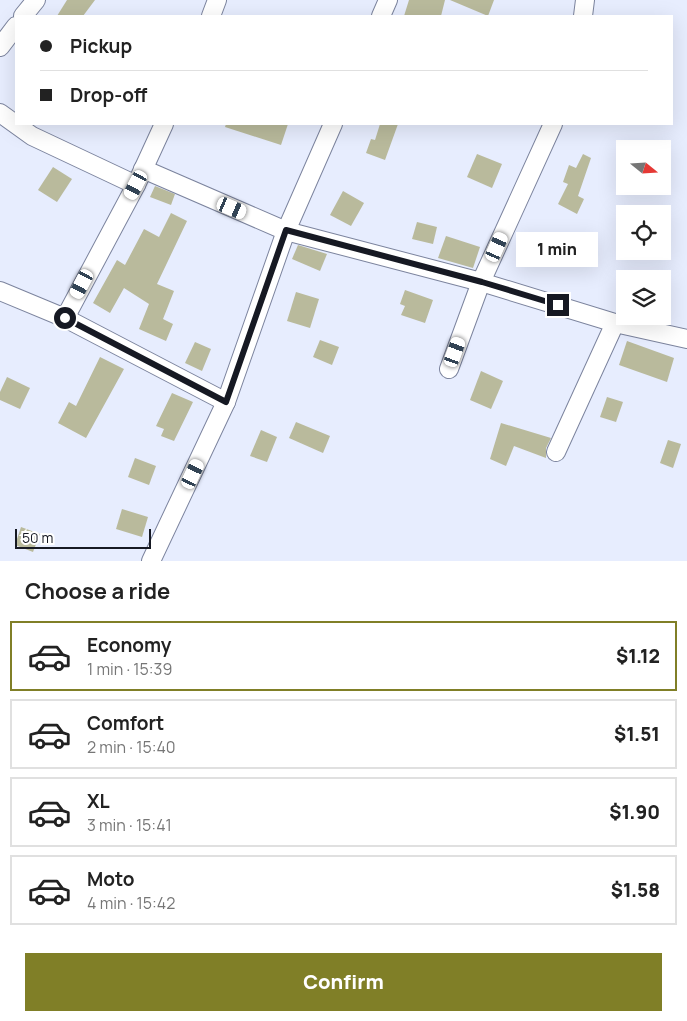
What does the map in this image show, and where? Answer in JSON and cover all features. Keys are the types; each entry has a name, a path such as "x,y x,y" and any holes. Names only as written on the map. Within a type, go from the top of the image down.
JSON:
{"street":[{"path":"24,15 36,0"},
{"path":"211,15 218,0"},
{"path":"381,15 388,0"},
{"path":"583,15 585,0"},
{"path":"0,47 15,27"},
{"path":"0,113 15,124"},
{"path":"17,125 32,136 286,230 482,282 615,323 687,340"},
{"path":"65,318 139,177 164,125"},
{"path":"151,561 226,402 286,230 333,125"},
{"path":"449,369 482,282 553,125"},
{"path":"2,296 65,318 226,402"},
{"path":"556,452 615,323"}],"building":[{"path":"67,0 95,0 84,15 58,15"},
{"path":"409,0 445,0 441,15 404,15"},
{"path":"450,0 494,0 488,15"},
{"path":"226,125 288,125 281,145 225,127"},
{"path":"380,125 398,125 385,160 366,153 371,139 375,140"},
{"path":"477,154 502,164 492,188 467,177"},
{"path":"583,154 591,158 578,196 584,199 577,214 558,204 568,184 563,182 569,165 576,168"},
{"path":"53,167 72,179 57,202 38,190"},
{"path":"155,186 175,194 171,205 150,197"},
{"path":"343,191 364,203 351,226 330,215"},
{"path":"171,213 187,221 157,284 174,291 163,319 173,324 166,341 139,329 149,304 124,288 110,313 93,303 117,260 125,265 144,229 159,237"},
{"path":"417,222 437,227 433,244 412,239"},
{"path":"446,236 480,247 473,268 438,258"},
{"path":"298,245 327,254 320,271 292,259"},
{"path":"405,290 433,300 425,323 401,315 405,306 400,304"},
{"path":"296,292 319,299 310,328 287,321"},
{"path":"320,340 339,347 332,365 313,357"},
{"path":"627,341 674,358 667,382 619,365"},
{"path":"195,342 211,349 202,371 185,363"},
{"path":"100,357 124,369 86,438 58,423 69,402 76,406"},
{"path":"481,371 503,381 491,409 470,400"},
{"path":"7,377 30,388 20,409 0,400 0,392"},
{"path":"172,393 193,402 174,441 161,436 164,429 156,426"},
{"path":"607,397 623,402 616,422 600,417"},
{"path":"296,422 330,436 323,453 289,438"},
{"path":"501,423 551,438 546,448 546,458 514,446 506,466 490,459"},
{"path":"261,430 277,437 267,462 250,456"},
{"path":"668,440 681,444 673,468 660,463"},
{"path":"135,458 156,466 149,485 128,477"},
{"path":"122,509 148,517 142,537 116,529"},
{"path":"21,527 40,534 33,552 15,545"}],"route":[{"path":"65,318 226,402 286,230 482,282 558,305"}]}
